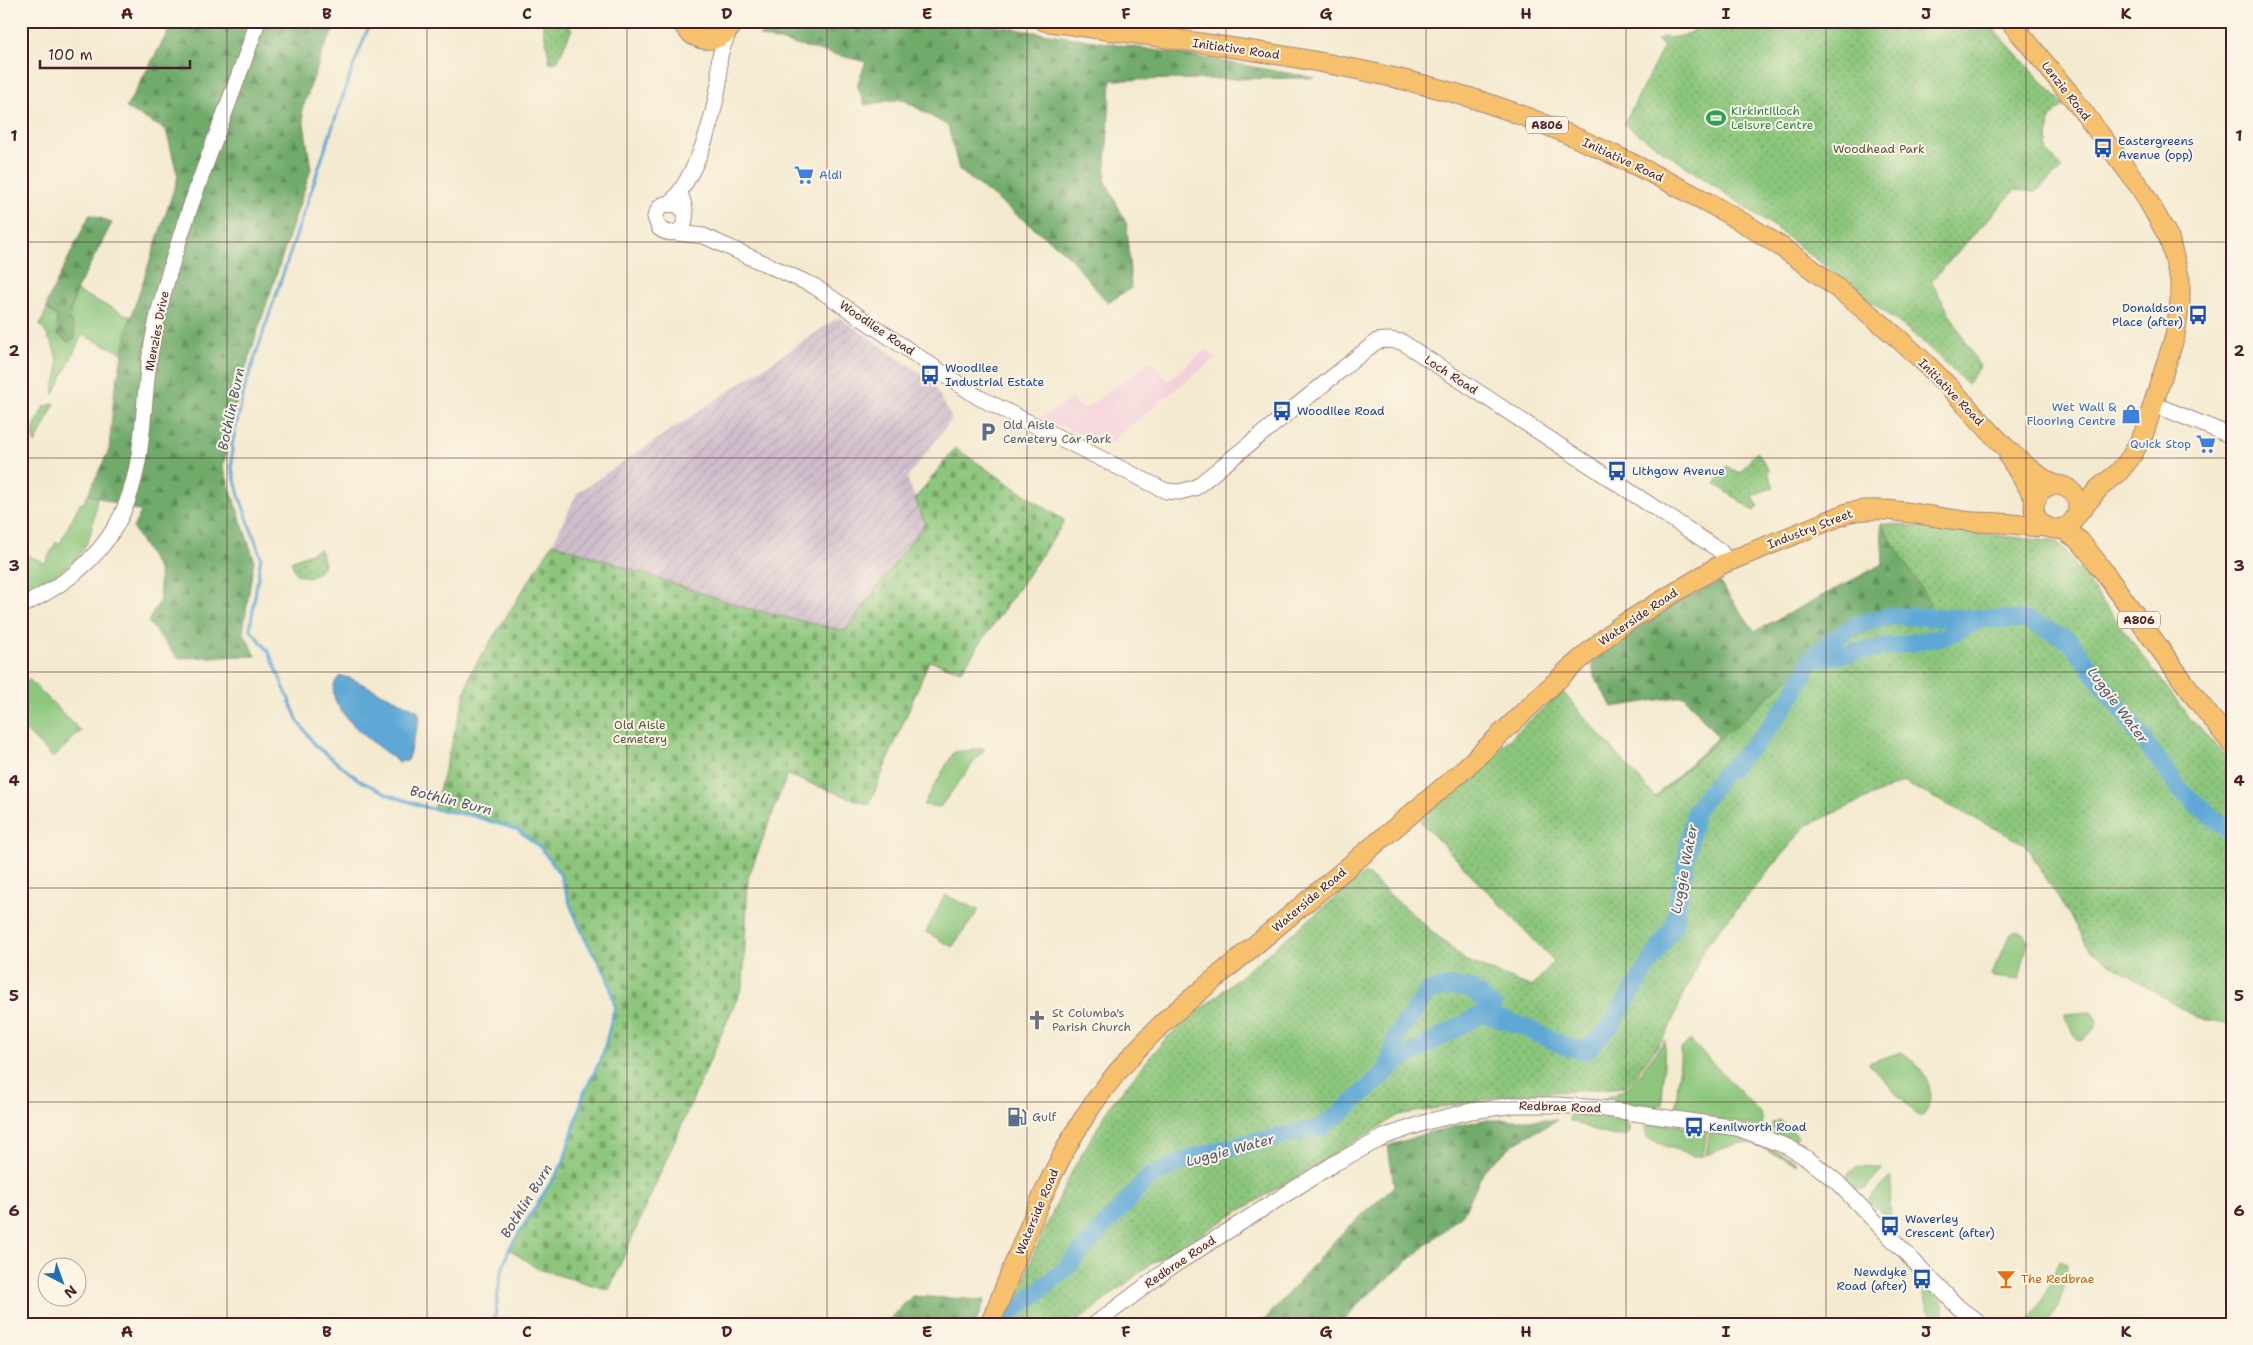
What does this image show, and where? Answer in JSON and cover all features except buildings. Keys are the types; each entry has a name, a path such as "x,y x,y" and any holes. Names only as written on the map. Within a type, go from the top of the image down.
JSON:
{"main road":[{"path":"682,21 688,31 704,40 718,38 731,26"},
{"name":"Initiative Road","path":"1044,21 1300,58 1362,70 1470,98 1546,124 1693,193 1794,256 1875,318 1945,383 2002,445"},
{"name":"Lenzie Road","path":"2010,21 2069,93 2142,190 2169,238 2180,280 2180,302 2175,336 2144,433 2131,457 2118,473 2099,488 2065,522"},
{"name":"A806","path":"2002,445 2061,487"},
{"name":"A806","path":"2002,445 2035,502"},
{"path":"2035,502 2037,517 2065,522 2077,500 2061,487"},
{"path":"2012,524 2035,502 2045,488 2099,488"},
{"name":"Industry Street","path":"1728,561 1840,515 1873,508 1894,509 1961,521 2012,524 2029,528 2065,522"},
{"name":"A806","path":"2065,522 2232,744"},
{"name":"Waterside Road","path":"993,1316 1066,1148 1099,1095 1139,1047 1174,1013 1460,772 1607,635 1682,587 1728,561"}],"street":[{"name":"Menzies Drive","path":"21,606 50,592 82,568 102,547 131,494 138,464 150,355 162,300 218,130 258,21"},
{"path":"704,40 720,57 731,26"},
{"name":"Woodilee Road","path":"720,57 719,82 713,108 679,212 704,236 814,286 978,397 1166,491 1179,492"},
{"name":"Loch Road","path":"1179,492 1195,488 1377,341 1388,340 1402,342 1595,467 1724,554 1728,561"},
{"path":"2153,404 2232,436"},
{"name":"Redbrae Road","path":"1095,1324 1168,1268 1335,1163 1386,1136 1430,1121 1472,1111 1515,1105 1557,1104 1599,1108 1737,1128 1788,1147 1808,1159 1837,1182 1958,1307 1980,1324"}],"shaded area":[{"name":"Woodilee Industrial Estate","path":"839,317 932,381 952,419 907,478 925,523 845,631 746,608 553,543 577,493"},
{"path":"1206,349 1216,358 1108,445 1040,418 1071,399 1084,409 1152,361 1168,381"}],"green space":[{"path":"174,21 338,21 323,51 302,110 311,169 240,385 223,467 254,559 243,632 256,656 178,658 148,622 160,600 159,571 133,528 141,512 88,494 109,450 114,395 129,323 178,177 166,130 126,108"},
{"path":"542,21 563,21 572,29 557,62 550,63"},
{"path":"778,21 963,21 1187,55 1315,78 1111,80 1105,180 1127,225 1131,288 1108,303 1066,253 959,170 948,126 902,99 865,105 857,85 866,62 759,36"},
{"name":"Woodhead Park","path":"1701,21 1986,21 2064,105 2050,118 2047,151 2062,169 2035,192 2015,190 1931,281 1980,367 1967,384 1920,339 1770,224 1624,124 1664,46 1657,41 1663,37 1674,37 1689,33"},
{"path":"90,214 112,223 76,291 69,318 73,325 75,338 68,342 57,334 59,329 57,317 47,309 47,302"},
{"path":"76,291 131,317 123,353 82,335 54,394 54,385 58,371 57,359 50,340 40,325 47,309 57,317 57,334 68,342 75,338 73,325 69,318"},
{"path":"55,403 35,444 33,434 39,416 44,407"},
{"name":"Old Aisle Cemetery","path":"955,448 1065,521 961,671 929,661 869,805 787,775 748,878 743,985 609,1290 538,1269 509,1249 563,1163 584,1093 602,1057 615,1006 607,976 585,939 571,907 560,874 540,847 518,830 474,816 434,809 471,672 553,543 746,608 845,631 925,523 915,499"},
{"path":"1757,451 1769,470 1768,473 1774,487 1753,495 1758,506 1754,511 1715,484 1726,466 1740,473"},
{"path":"88,494 97,497 93,524 81,552 65,568 52,577 33,589 21,593 21,552 45,563 56,542 60,543 80,503 83,504"},
{"path":"1881,523 1966,541 2029,548 1655,797 1718,737 1684,696 1612,707 1594,676 1592,661 1667,608 1719,582 1755,631 1883,564"},
{"path":"1881,523 2058,542 2188,716 2232,762 2232,1024 2196,1018 2091,951 2025,844 1903,782 1806,826 1705,947 1667,1033 1626,1087 1504,1096 1399,1115 1148,1266 1074,1324 1009,1324 1035,1250 1073,1169 1112,1103 1166,1038 1365,873 1465,960 1532,987 1554,961 1420,821 1562,691 1655,797 1820,651 1931,605"},
{"path":"320,549 324,564 321,570 308,578 296,574 291,561"},
{"path":"29,679 81,731 53,758 21,726 21,686"},
{"path":"985,748 940,807 923,805 954,752"},
{"path":"945,895 979,910 952,947 926,932"},
{"path":"2016,931 2023,933 2028,941 2019,980 1993,977 1991,974 2011,934"},
{"path":"2091,1012 2097,1020 2096,1027 2082,1040 2078,1040 2064,1016 2065,1014"},
{"path":"1665,1040 1662,1105 1652,1109 1601,1100 1628,1088"},
{"path":"1690,1040 1761,1113 1763,1125 1757,1127 1677,1110 1681,1049"},
{"path":"1901,1052 1909,1057 1923,1073 1931,1092 1931,1101 1927,1110 1920,1118 1868,1063"},
{"path":"1570,1114 1624,1120 1629,1127 1629,1133 1624,1136 1608,1135 1569,1120"},
{"path":"1482,1120 1557,1120 1515,1143 1484,1170 1463,1214 1361,1301 1342,1324 1261,1324 1338,1237 1394,1186 1388,1146 1427,1133"},
{"path":"1779,1120 1798,1136 1791,1145 1774,1136 1772,1123"},
{"path":"1657,1123 1707,1131 1703,1156 1694,1156 1652,1141 1647,1137 1645,1129 1651,1124"},
{"path":"1710,1130 1746,1138 1794,1160 1797,1164 1752,1144 1739,1143 1706,1155"},
{"path":"1856,1167 1883,1169 1864,1189 1853,1189 1842,1180"},
{"path":"1891,1177 1890,1221 1870,1202 1870,1198"},
{"path":"1901,1259 1945,1305 1941,1317 1933,1316 1928,1309 1922,1287"},
{"path":"2059,1261 2067,1264 2065,1280 2062,1296 2051,1318 2045,1324 2008,1324 2007,1321 2028,1320 2041,1305"},
{"path":"912,1296 985,1300 975,1324 885,1324"}],"water":[{"path":"340,676 350,678 417,710 420,718 407,761 399,762 352,724 341,711 335,698 334,687"}],"waterway":[{"name":"Bothlin Burn","path":"371,21 350,75 245,387 232,445 232,468 239,495 261,557 250,629 269,652 298,721 315,745 359,780 389,795 428,808 474,816 518,830 540,847 560,874 571,907 585,939 607,976 615,1006 602,1057 584,1093 563,1163 509,1249 500,1277 494,1324"},
{"name":"Luggie Water","path":"993,1324 1032,1297 1065,1269 1149,1177 1190,1159 1223,1149 1320,1128 1342,1112 1397,1062 1483,1013 1521,1026 1567,1047 1586,1051 1611,1025 1674,925 1695,811 1722,776 1761,738 1792,696 1811,660 1831,641 1856,625 1890,616 2028,620 2070,641 2182,792 2232,833"},
{"name":"Luggie Water","path":"1811,660 1945,637 1980,620"},
{"name":"Luggie Water","path":"1387,1071 1397,1035 1428,992 1450,986 1472,989 1493,1007 1493,1017"}],"place":[{"name":"Kirkintilloch Leisure Centre","path":"1716,118"},
{"name":"Eastergreens Avenue (opp)","path":"2103,148"},
{"name":"Aldi","path":"804,175"},
{"name":"Donaldson Place (after)","path":"2198,315"},
{"name":"Woodilee Industrial Estate","path":"930,375"},
{"name":"Woodilee Road","path":"1282,411"},
{"name":"Wet Wall & Flooring Centre","path":"2131,414"},
{"name":"Old Aisle Cemetery Car Park","path":"988,432"},
{"name":"Quick Stop","path":"2206,444"},
{"name":"Lithgow Avenue","path":"1617,471"},
{"name":"St Columba's Parish Church","path":"1037,1020"},
{"name":"Gulf","path":"1017,1117"},
{"name":"Kenilworth Road","path":"1694,1127"},
{"name":"Waverley Crescent (after)","path":"1890,1226"},
{"name":"Newdyke Road (after)","path":"1922,1279"},
{"name":"The Redbrae","path":"2006,1279"}]}
